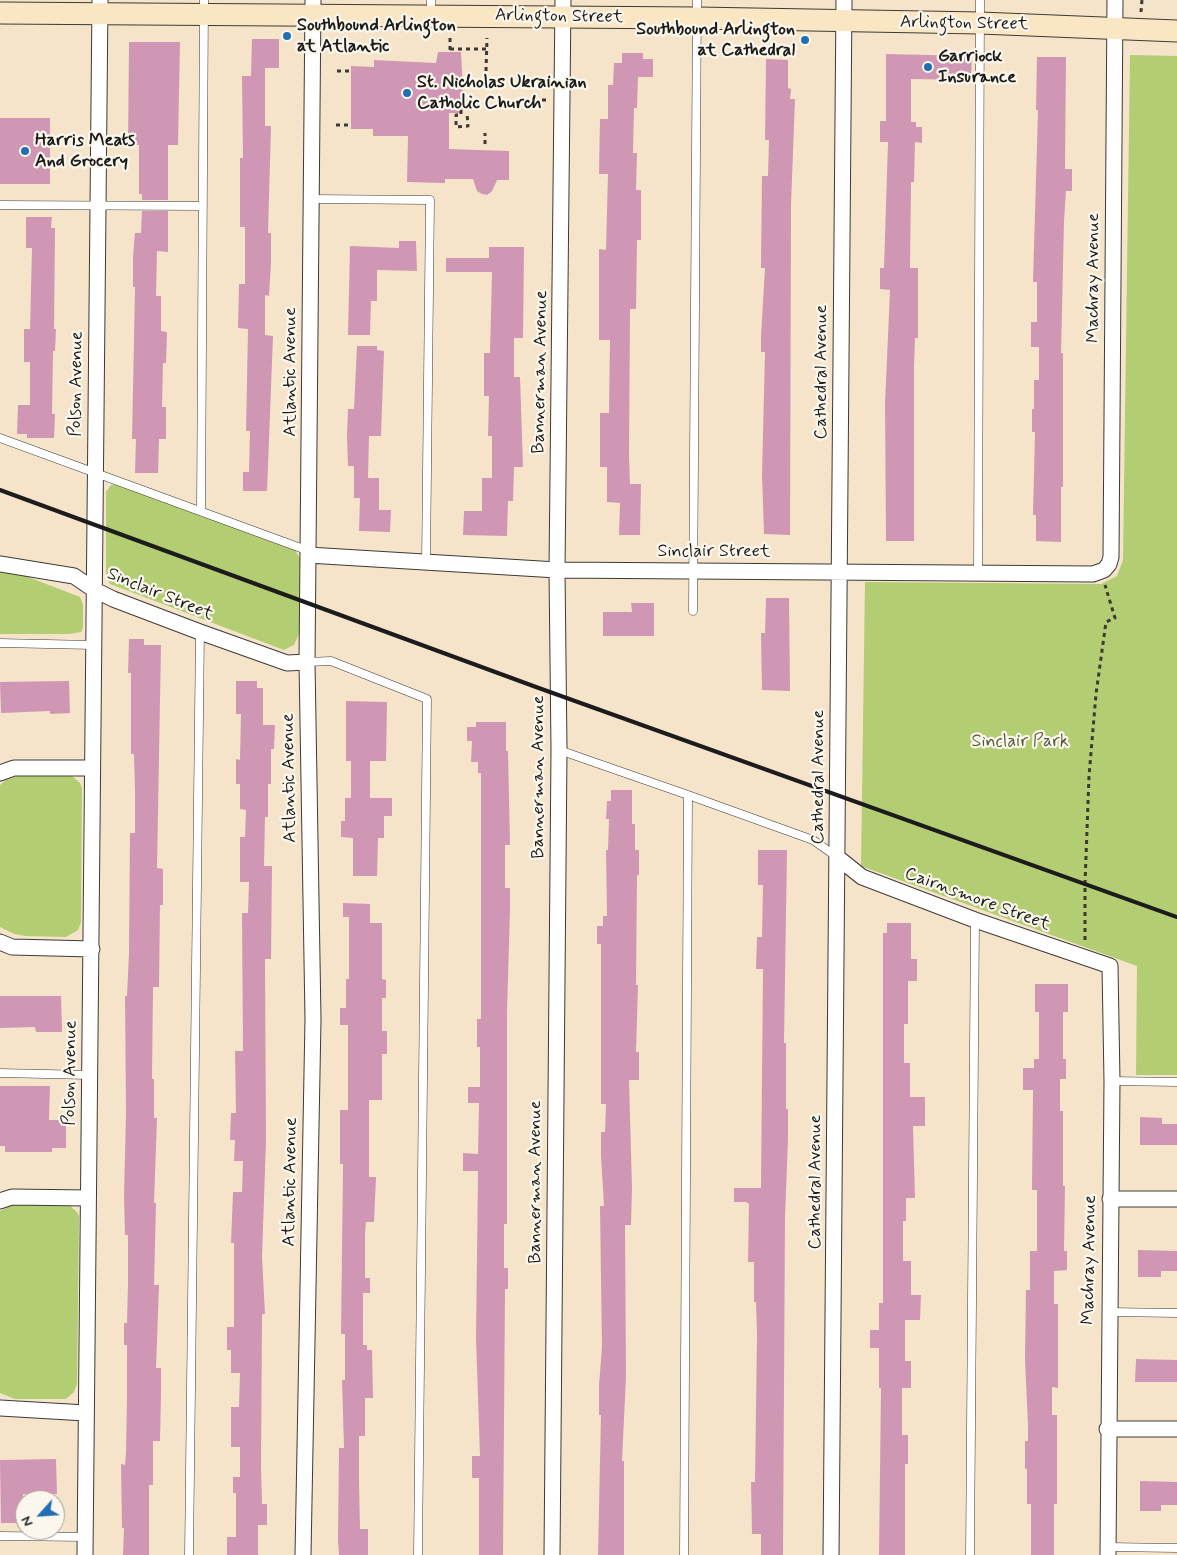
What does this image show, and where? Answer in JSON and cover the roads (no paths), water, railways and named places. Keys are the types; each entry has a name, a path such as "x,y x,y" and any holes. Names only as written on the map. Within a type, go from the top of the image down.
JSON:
{"main road":[{"name":"Arlington Street","path":"0,13 100,7 697,9 844,22 980,23 1177,31"}],"street":[{"name":"Cathedral Avenue","path":"831,1555 844,0"},
{"name":"Machray Avenue","path":"1101,572 1109,564 1111,556 1115,0"},
{"name":"Polson Avenue","path":"85,1555 100,7"},
{"name":"Atlantic Avenue","path":"303,1555 313,1019 307,662 313,8"},
{"name":"Bannerman Avenue","path":"552,1555 559,750 557,570 563,9"},
{"name":"Sinclair Street","path":"308,553 557,570 1093,574 1101,572"},
{"name":"Sinclair Street","path":"0,564 74,576 93,589 200,632 287,663 307,662"},
{"path":"0,773 14,768 92,768"},
{"name":"Cairnsmore Street","path":"837,857 862,877 975,920 1110,966"},
{"path":"0,942 12,947 92,949"},
{"name":"Machray Avenue","path":"1108,1551 1107,1428 1112,1081 1110,966"},
{"path":"0,1201 12,1197 88,1198"},
{"path":"1110,1199 1177,1199"},
{"path":"0,1408 86,1413"},
{"path":"1107,1428 1177,1429"}],"lane":[{"path":"978,573 980,0"},
{"path":"201,511 204,8"},
{"path":"693,611 695,570 697,9"},
{"path":"311,199 430,200 426,562"},
{"path":"0,205 203,206"},
{"path":"0,438 201,511 308,553"},
{"path":"189,1555 200,632"},
{"path":"0,643 93,645"},
{"path":"307,662 331,661 427,699 418,1555"},
{"path":"559,750 813,840 837,857"},
{"path":"684,1555 688,796"},
{"path":"970,1555 975,920"},
{"path":"0,1073 90,1075"},
{"path":"1112,1081 1177,1082"},
{"path":"1108,1312 1177,1313"},
{"path":"0,1536 85,1537"},
{"path":"1108,1551 1177,1548"}],"railway":[{"path":"0,490 536,687 1177,917"}],"place":[{"name":"Southbound Arlington at Atlantic","path":"287,36"},
{"name":"Southbound Arlington at Cathedral","path":"805,40"},
{"name":"Garriock Insurance","path":"928,67"},
{"name":"St. Nicholas Ukrainian Catholic Church","path":"407,93"},
{"name":"Harris Meats And Grocery","path":"25,151"}],"park label":[{"name":"Sinclair Park","path":"1020,742"}]}
